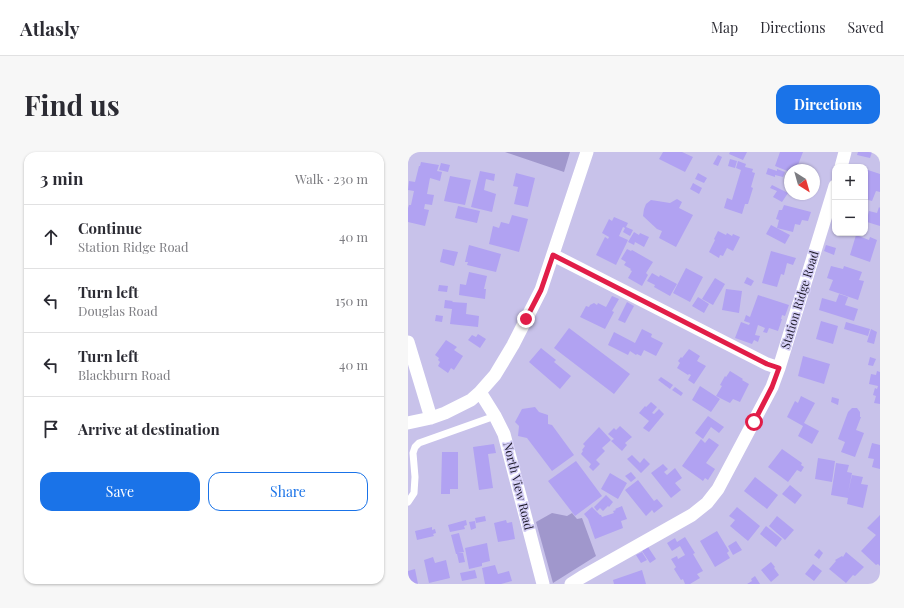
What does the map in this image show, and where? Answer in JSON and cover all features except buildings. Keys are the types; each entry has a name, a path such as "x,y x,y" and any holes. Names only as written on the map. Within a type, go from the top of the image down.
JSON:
{"street":[{"path":"408,423 445,413 471,400 495,375 513,345 541,290 587,152"},
{"path":"842,164 846,152"},
{"name":"Station Ridge Road","path":"571,584 692,515 708,503 718,489 772,387 832,196"},
{"path":"553,255 767,364 779,368"},
{"path":"408,342 431,418"},
{"name":"North View Road","path":"480,392 504,434 544,584"}],"lane":[{"path":"408,502 414,493 415,477 413,452 419,443 495,416"}],"shaded area":[{"path":"505,152 570,152 564,172"},
{"path":"552,513 567,516 572,513 577,519 582,518 596,556 553,583 536,522"}],"route":[{"path":"526,319 541,290 553,255 767,364 779,368 772,387 754,422"}]}
